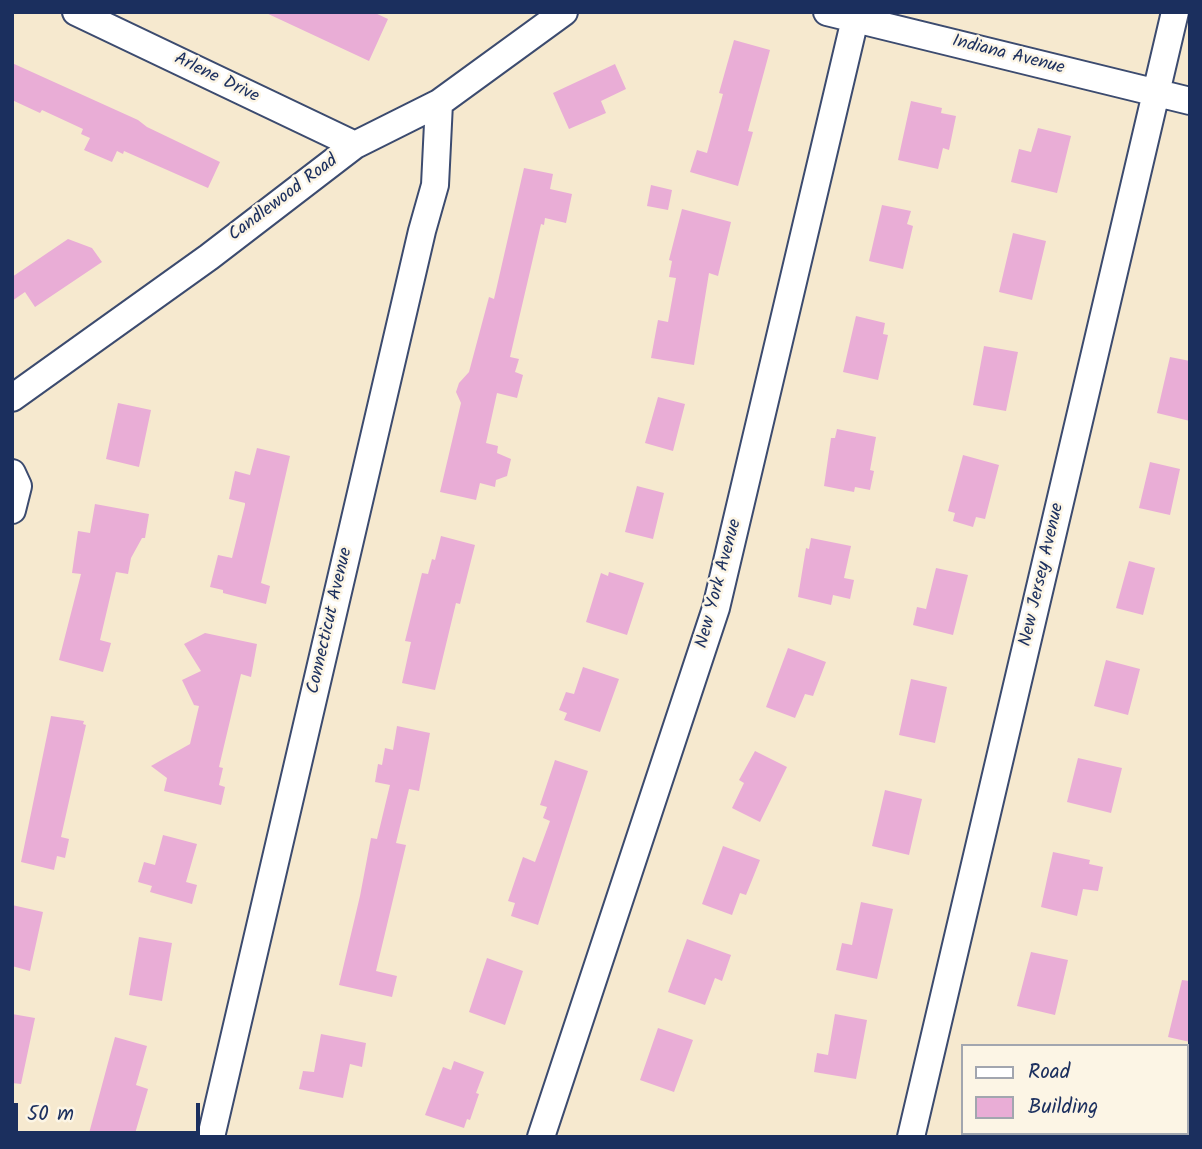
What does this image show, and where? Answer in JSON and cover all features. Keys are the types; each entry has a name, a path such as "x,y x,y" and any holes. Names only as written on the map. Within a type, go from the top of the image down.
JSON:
{"street":[{"name":"Arlene Drive","path":"76,12 355,145"},
{"name":"Candlewood Road","path":"12,398 209,257 355,145 439,103 564,12"},
{"name":"Indiana Avenue","path":"827,12 1190,101"},
{"name":"New Jersey Avenue","path":"911,1137 1175,12"},
{"name":"New York Avenue","path":"541,1137 716,608 855,19"},
{"name":"Connecticut Avenue","path":"211,1137 422,231 435,185 439,103"},
{"path":"12,473 18,486 12,510"}],"building":[{"path":"264,12 373,12 388,19 369,61"},
{"path":"734,40 770,50 748,131 753,132 738,186 690,172 697,150 707,153 723,94 719,93"},
{"path":"12,63 138,120 147,127 220,162 208,188 124,151 123,154 117,151 112,162 84,150 90,138 81,134 83,129 12,100"},
{"path":"615,64 626,89 601,101 606,113 569,129 553,93"},
{"path":"911,101 942,108 941,113 956,116 949,150 943,148 938,169 898,160"},
{"path":"1038,128 1071,136 1057,193 1011,182 1019,149 1031,152"},
{"path":"524,168 553,174 550,189 572,194 566,223 545,218 544,225 541,224 510,357 519,359 515,372 523,375 517,398 497,393 486,443 498,446 497,453 511,459 507,476 496,480 495,487 480,483 476,500 440,492 461,403 456,392 459,383 469,372 489,297 494,299"},
{"path":"651,185 672,190 668,210 647,206"},
{"path":"882,205 911,211 907,224 913,226 903,269 869,261"},
{"path":"682,209 731,222 718,276 709,273 694,365 651,358 658,320 668,322 676,278 669,277 672,261 669,260"},
{"path":"1013,233 1046,241 1032,300 999,292"},
{"path":"68,239 92,248 102,262 35,307 25,292 12,301 12,277"},
{"path":"856,316 885,323 883,334 888,335 878,380 843,372"},
{"path":"984,346 1018,352 1006,411 973,405"},
{"path":"1170,357 1190,361 1190,421 1157,413"},
{"path":"658,397 685,404 673,451 645,443"},
{"path":"118,403 151,410 139,467 106,459"},
{"path":"837,429 876,437 870,470 874,471 870,490 855,487 854,492 824,486 831,438 835,438"},
{"path":"257,448 290,456 261,583 270,586 266,604 210,587 218,555 232,558 245,505 229,499 235,471 250,475"},
{"path":"963,455 999,465 985,519 976,517 973,527 953,521 955,513 948,511"},
{"path":"1150,462 1180,469 1170,515 1139,508"},
{"path":"637,486 664,493 653,539 625,532"},
{"path":"95,504 149,514 145,538 142,538 131,558 128,574 116,572 100,640 111,643 103,672 59,660 81,574 72,573 78,531 90,533"},
{"path":"441,536 475,545 460,604 456,603 435,690 402,683 411,642 405,641 422,573 428,574"},
{"path":"811,538 851,546 844,578 854,580 850,599 833,595 831,605 798,597 806,548 809,549"},
{"path":"1129,561 1155,568 1143,615 1116,608"},
{"path":"936,568 968,575 953,635 913,625 917,607 926,609"},
{"path":"609,572 644,583 627,635 586,622 601,573 608,576"},
{"path":"205,633 257,644 251,677 241,674 219,767 223,768 219,785 225,787 221,805 164,791 167,778 151,766 190,744 199,706 194,705 182,680 201,671 184,644"},
{"path":"788,648 826,662 813,696 805,694 795,718 766,707"},
{"path":"1106,660 1140,669 1128,715 1094,706"},
{"path":"583,667 619,679 600,732 564,720 567,713 559,710 566,692 574,694"},
{"path":"911,679 947,687 935,743 899,735"},
{"path":"51,716 84,721 83,724 86,725 61,837 69,839 65,858 57,856 54,870 21,862"},
{"path":"397,726 430,733 419,791 409,789 396,843 406,845 376,971 397,976 392,997 339,985 371,838 377,839 390,785 375,782 378,764 382,765 385,748 393,750"},
{"path":"755,751 787,767 760,822 732,808 744,783 739,780"},
{"path":"1078,758 1122,768 1111,813 1067,802"},
{"path":"555,760 588,771 538,925 511,916 515,903 508,901 523,857 535,862 550,821 543,818 547,807 540,805"},
{"path":"885,790 922,799 909,855 872,846"},
{"path":"163,835 197,844 186,882 197,885 192,904 150,892 152,886 138,882 144,862 155,865"},
{"path":"723,846 760,860 746,895 740,893 732,915 702,904"},
{"path":"1053,852 1090,860 1089,864 1103,867 1098,891 1083,889 1077,916 1041,907"},
{"path":"861,902 893,909 877,979 836,970 842,943 852,945"},
{"path":"12,905 43,912 30,971 12,966"},
{"path":"139,937 172,943 162,1001 129,995"},
{"path":"687,939 731,955 722,981 715,978 705,1005 668,992"},
{"path":"1031,952 1068,960 1055,1015 1017,1006"},
{"path":"487,958 523,971 505,1025 469,1012"},
{"path":"1182,980 1190,981 1190,1042 1168,1037"},
{"path":"12,1014 35,1018 21,1084 12,1083"},
{"path":"835,1014 867,1020 856,1079 814,1072 817,1053 828,1055"},
{"path":"658,1028 693,1040 674,1092 640,1080"},
{"path":"321,1034 366,1043 362,1067 350,1064 343,1098 299,1089 303,1071 314,1072"},
{"path":"115,1037 147,1046 136,1085 148,1089 134,1137 88,1137"},
{"path":"454,1061 484,1072 470,1120 467,1119 464,1128 425,1115 443,1067 451,1070"}]}
